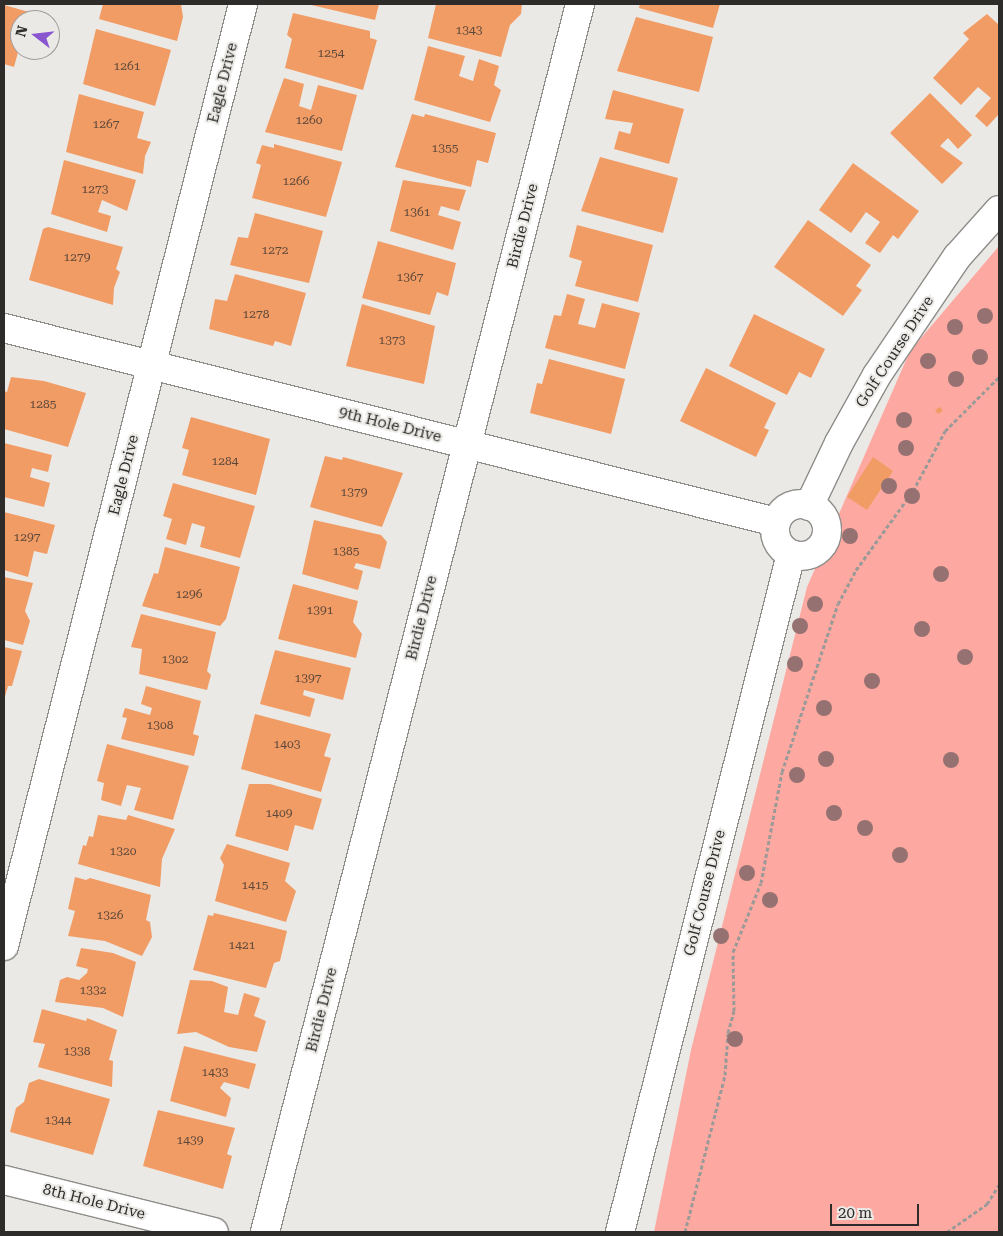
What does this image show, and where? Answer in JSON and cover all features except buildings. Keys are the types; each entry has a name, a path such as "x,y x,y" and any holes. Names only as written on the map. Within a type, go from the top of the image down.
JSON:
{"street":[{"name":"Eagle Drive","path":"4,946 243,4"},
{"name":"Birdie Drive","path":"265,1232 580,4"},
{"name":"Golf Course Drive","path":"809,506 839,443 876,376 957,257 999,210"},
{"name":"9th Hole Drive","path":"4,328 776,522"},
{"path":"801,504 809,506 822,516 826,523 825,539 815,552 806,555 790,554 779,544 776,522 786,509 801,504"},
{"name":"Golf Course Drive","path":"620,1232 790,554"},
{"name":"8th Hole Drive","path":"4,1180 214,1232"}],"path":[{"path":"685,1232 725,1075 728,1033 734,1010 733,952 761,883 782,772 838,604 856,570 913,491 945,430 999,377"},
{"path":"947,1232 987,1204 999,1185"}],"shaded area":[{"path":"999,246 999,1232 654,1232 691,1050 807,587 910,351"}]}
